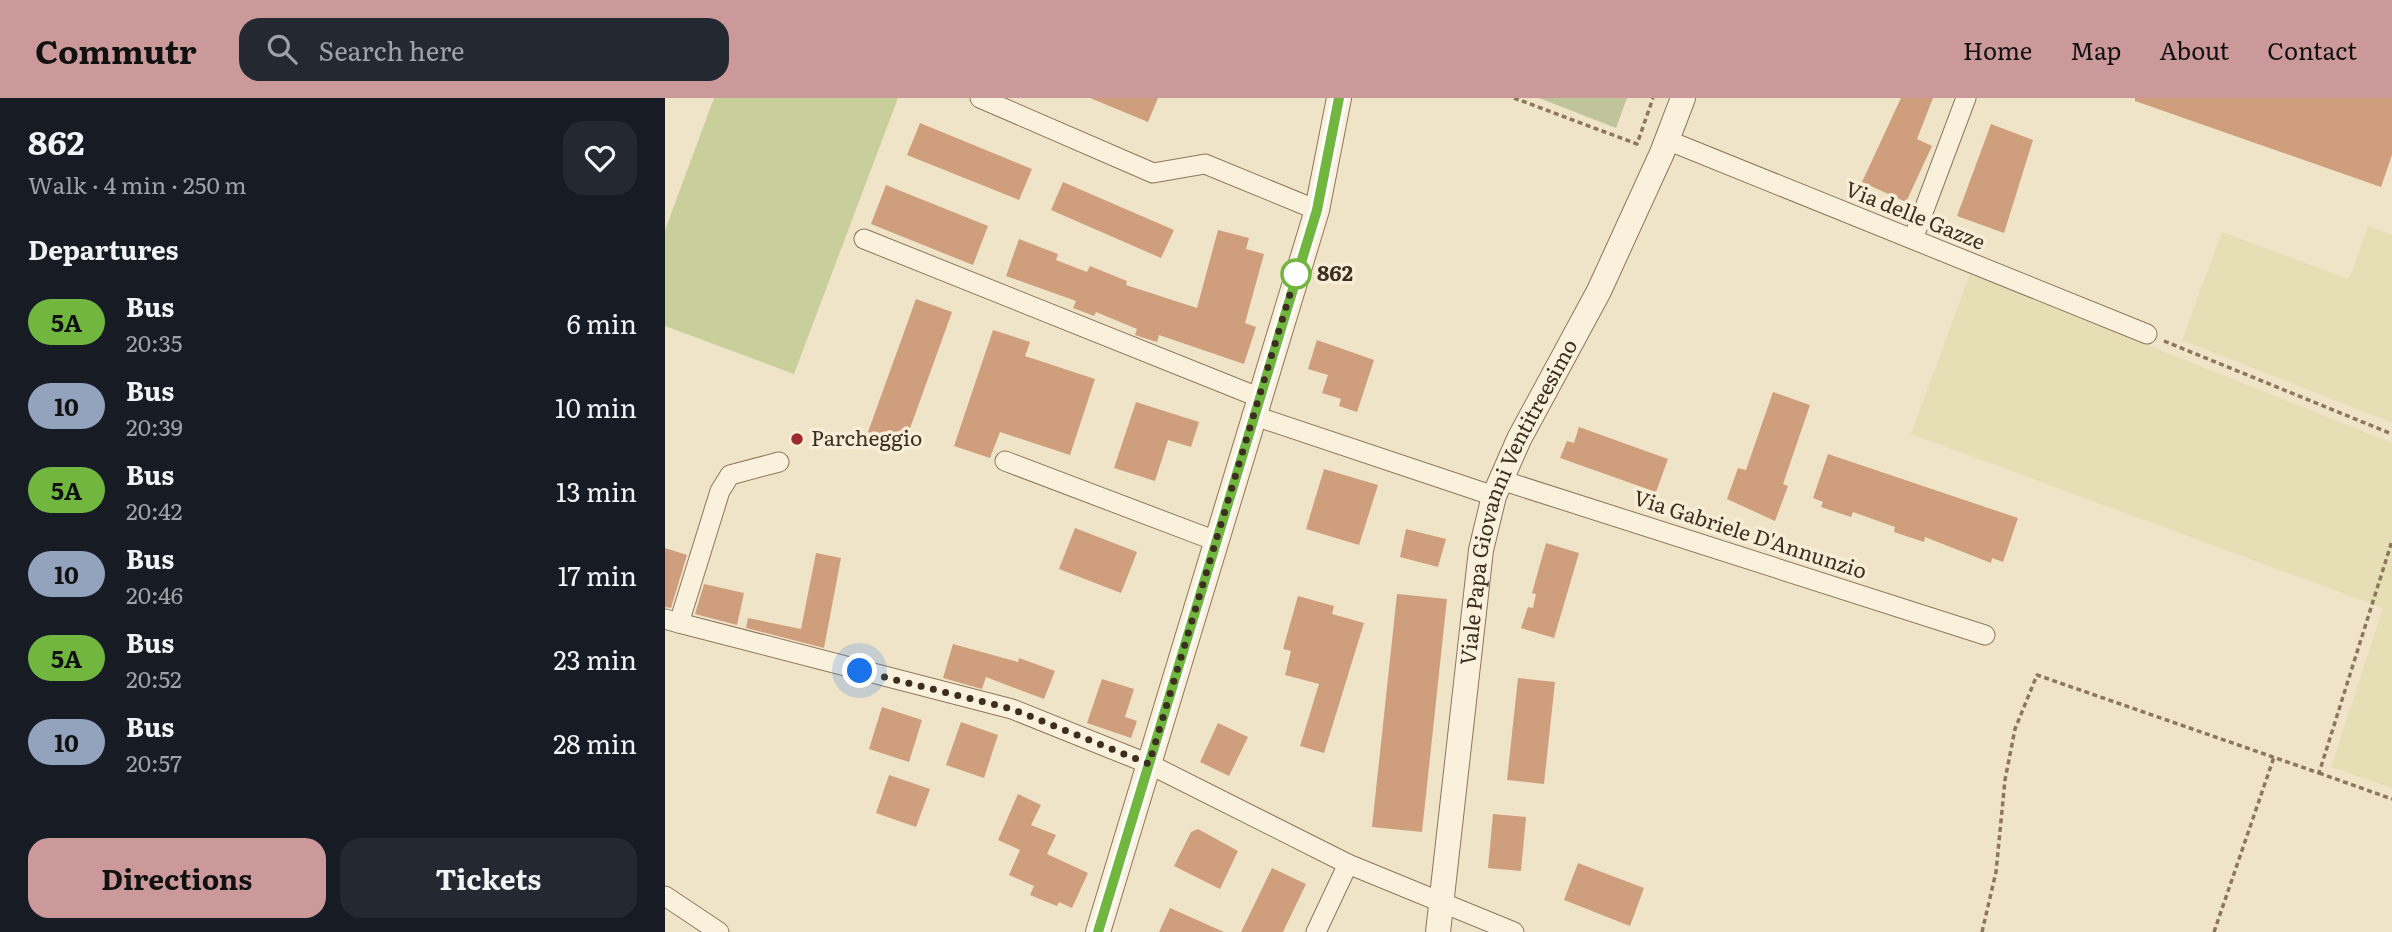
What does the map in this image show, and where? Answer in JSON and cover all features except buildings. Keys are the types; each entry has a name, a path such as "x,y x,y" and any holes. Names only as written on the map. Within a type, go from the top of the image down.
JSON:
{"street":[{"path":"980,98 1153,173 1205,164 1317,210"},
{"path":"1098,932 1255,406 1317,210 1339,98"},
{"name":"Viale Papa Giovanni Ventitreesimo","path":"1437,932 1481,550 1497,488 1519,439 1599,292 1683,98"},
{"path":"1913,239 1966,98"},
{"name":"Via delle Gazze","path":"1667,140 2147,334"},
{"name":"Via Gabriele D'Annunzio","path":"865,239 1255,406 1497,488 1985,635"},
{"path":"1005,461 1216,541"},
{"path":"779,462 730,475 720,491 672,621 1012,709 1149,764 1348,864 1514,932"},
{"path":"1316,932 1348,864"},
{"path":"665,896 719,932"}],"path":[{"path":"1514,98 1637,144 1653,98"},
{"path":"2147,334 2392,434"},
{"path":"2319,773 2392,541"},
{"path":"1982,932 1996,872 2005,780 2015,729 2037,675 2392,799"},
{"path":"2214,932 2274,757"}],"shaded area":[{"path":"2368,226 2392,235 2392,423 2182,340 2222,232 2349,279"},
{"path":"1970,274 2392,443 2392,788 2331,767 2383,608 1911,434"}],"green space":[{"path":"714,98 898,98 794,374 665,326 665,230"},
{"path":"1539,98 1627,98 1616,128"}],"bus line":[{"name":"5A","path":"1098,932 1258,397 1317,210 1339,98"}],"place":[{"name":"862","path":"1296,274"},
{"name":"Parcheggio","path":"797,439"}],"route":[{"path":"860,671 1012,709 1149,764 1296,274"}]}
